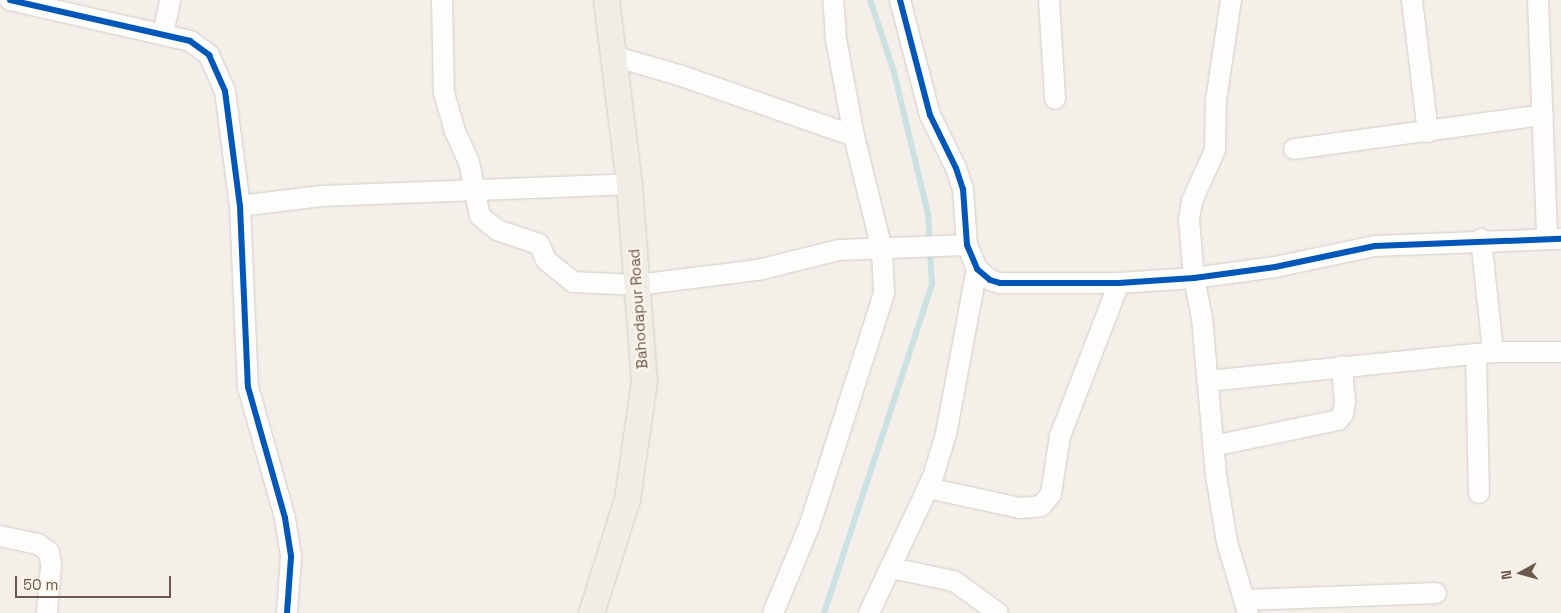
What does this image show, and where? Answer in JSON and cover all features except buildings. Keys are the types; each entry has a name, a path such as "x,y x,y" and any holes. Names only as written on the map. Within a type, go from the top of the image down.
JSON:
{"main road":[{"name":"Bahodapur Road","path":"591,613 627,499 644,381 629,184 606,0"}],"street":[{"path":"164,34 170,0"},
{"path":"442,0 444,93 477,190 476,207 480,216 497,230 538,244 546,260 573,282 636,285 758,270 839,250 882,250 959,245"},
{"path":"773,613 810,524 864,362 884,293 882,250 854,136 836,40 833,0"},
{"path":"900,0 930,115 956,168 963,190 959,245 976,268 990,280 1000,283 1119,283 1194,278 1275,267 1374,246 1481,239 1554,239 1543,115 1538,0"},
{"path":"1048,0 1055,99"},
{"path":"1230,0 1216,100 1216,150 1192,201 1189,220 1194,278 1202,318 1213,446 1227,542 1247,607 1436,594"},
{"path":"1412,0 1428,132"},
{"path":"17,1 190,41 209,55 225,91 240,206 248,387 285,518 291,557 287,613"},
{"path":"613,56 679,75 854,136"},
{"path":"1294,149 1543,115"},
{"path":"240,206 322,196 629,184"},
{"path":"1479,493 1484,353 1481,239"},
{"path":"869,613 928,488 946,434 976,268"},
{"path":"928,488 1020,508 1041,506 1051,494 1060,436 1119,283"},
{"path":"1208,382 1342,366 1484,353 1561,352"},
{"path":"1213,446 1338,420 1343,414 1345,402 1342,366"},
{"path":"0,536 38,544 49,552 51,565 47,613"},
{"path":"891,568 954,581 998,613"}],"waterway":[{"path":"824,613 932,285 928,214 894,72 870,0"}],"cycle path":[{"path":"10,0 190,41 209,55 225,91 240,206 248,387 285,518 291,557 287,613"},
{"path":"900,0 930,115 956,168 963,189 967,245 977,269 990,280 1000,283 1119,283 1194,278 1275,267 1375,246 1561,239"}]}
